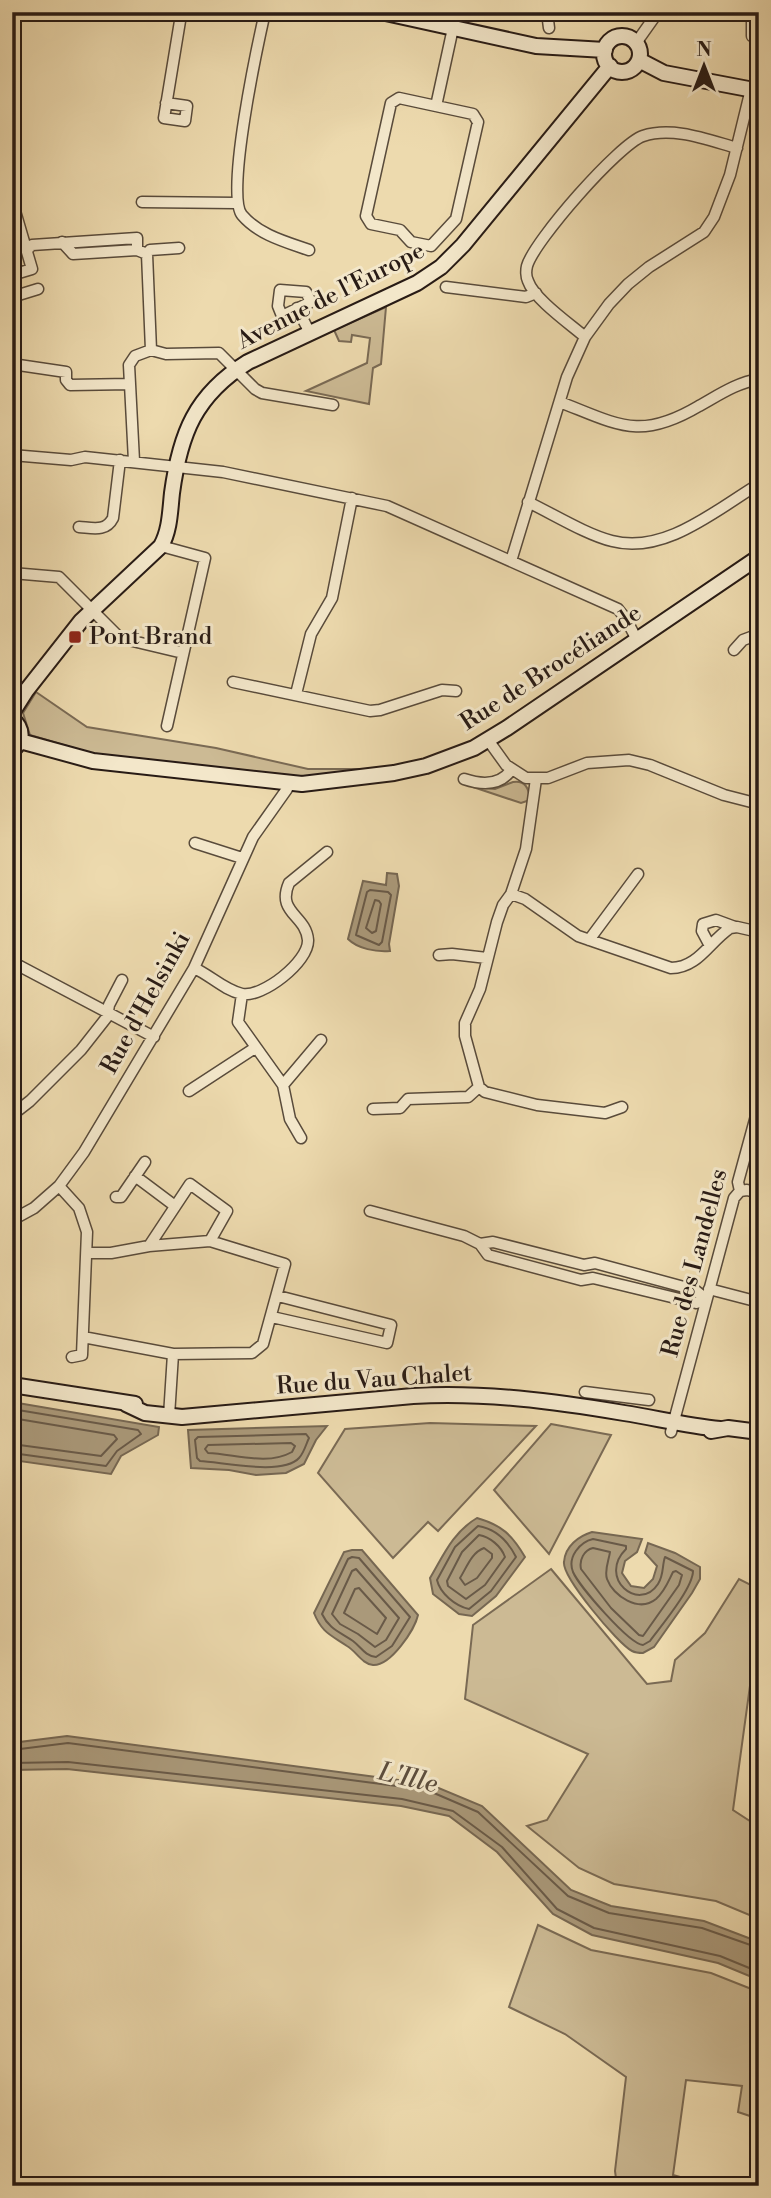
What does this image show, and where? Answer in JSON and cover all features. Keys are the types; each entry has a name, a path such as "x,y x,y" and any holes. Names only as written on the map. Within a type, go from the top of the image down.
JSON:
{"street":[{"path":"166,103 181,12"},
{"path":"265,12 247,106 236,203 243,216 268,235 309,250"},
{"path":"381,12 445,22 536,46 605,50"},
{"path":"547,12 549,29"},
{"path":"636,43 658,12"},
{"path":"752,12 752,36 759,37"},
{"path":"436,106 445,22"},
{"path":"616,37 627,37 636,43 639,60 626,71 614,70 606,61 605,50 616,37"},
{"path":"511,561 567,377 585,337 609,304 628,284 649,267 704,232 722,200 755,90 664,73 639,60"},
{"name":"Avenue de l'Europe","path":"161,547 168,526 176,467 184,435 194,415 214,390 235,371 417,283 441,267 610,66"},
{"path":"399,98 436,106 473,114 478,122 456,219 431,246 411,242 400,230 371,224 366,216 391,103 399,98"},
{"path":"585,337 528,284 526,274 531,256 550,230 622,149 640,137 668,133 737,148"},
{"path":"142,202 236,203"},
{"path":"12,211 15,211 32,269 12,276 12,291"},
{"path":"27,250 32,245 136,238 142,252 151,351"},
{"path":"142,252 179,248"},
{"path":"446,287 526,298 536,293"},
{"path":"12,297 38,289"},
{"path":"298,308 310,333"},
{"path":"134,461 130,365 135,356 151,351 166,354 219,354 262,393 333,405"},
{"path":"12,364 66,372 66,380 70,385 130,384"},
{"path":"560,402 620,425 648,427 673,421 731,387 759,379"},
{"path":"12,456 71,460 85,457 223,472 387,506 618,609 637,640"},
{"path":"79,527 102,529 109,526 113,518 120,460"},
{"path":"528,502 612,541 643,542 677,533 759,484"},
{"path":"296,694 312,634 332,598 352,498"},
{"path":"12,713 26,691 91,610 161,547 205,558 167,726"},
{"name":"Rue de Brocéliande","path":"16,746 93,761 288,784 409,770 455,756 488,740 759,557"},
{"path":"12,573 59,577 120,638 183,653"},
{"path":"734,650 743,640 759,634"},
{"path":"233,681 370,711 442,690 456,691"},
{"path":"12,719 21,730 16,746"},
{"path":"488,740 511,770 520,776 548,778 587,763 629,760 650,765 724,795 759,804"},
{"path":"464,779 482,783 498,782 511,770"},
{"path":"536,779 530,831 511,894 503,905 497,922 480,989 464,1029 479,1087 493,1096 537,1105 605,1113 622,1107"},
{"name":"Rue d'Helsinki","path":"12,1220 34,1208 58,1186 84,1152 194,968 242,858 288,784"},
{"path":"195,843 242,858"},
{"path":"194,968 242,994 254,994 304,956 308,937 286,905 286,890 289,883 327,852"},
{"path":"589,940 638,874"},
{"path":"511,894 524,898 570,931 589,940 671,968 691,964 724,932 735,927"},
{"path":"710,946 702,931 703,924 716,920 759,932"},
{"path":"439,956 452,954 487,958"},
{"path":"12,962 154,1037"},
{"path":"12,1115 30,1101 81,1050 107,1017 122,980"},
{"path":"242,994 238,1022 283,1085 290,1119 301,1138"},
{"path":"283,1085 321,1040"},
{"path":"189,1091 256,1048"},
{"path":"373,1110 400,1108 408,1099 468,1097 479,1087"},
{"name":"Rue des Landelles","path":"672,1427 734,1198 740,1191 738,1182 759,1105"},
{"path":"116,1197 121,1197 145,1162"},
{"path":"135,1176 175,1206"},
{"path":"149,1246 190,1184 228,1211 210,1241"},
{"path":"58,1186 82,1213 87,1232 82,1355 72,1357"},
{"path":"740,1191 759,1193"},
{"path":"370,1211 464,1236 480,1244 488,1255 580,1280 593,1278 696,1303 707,1294"},
{"path":"83,1337 173,1354 252,1353 263,1344 285,1264 210,1241 149,1246 111,1254 87,1253"},
{"path":"480,1244 493,1242 584,1265 595,1263 707,1294 759,1302"},
{"path":"593,1278 595,1263"},
{"path":"272,1317 387,1343 391,1325 278,1296"},
{"path":"169,1411 173,1354"},
{"name":"Rue du Vau Chalet","path":"12,1385 125,1404 145,1413 169,1411 182,1417 225,1411 272,1410 450,1394 499,1395 610,1411 636,1425 672,1427 688,1435 728,1428 759,1432"},
{"path":"585,1392 649,1400"},
{"path":"610,1395 610,1411"}],"shaded area":[{"path":"386,307 381,364 373,368 369,404 306,391 367,363 370,338 352,335 351,342 339,341 334,330"},
{"path":"36,692 87,727 216,748 308,769 362,769 363,772 288,779 94,754 30,735 23,713"},
{"path":"521,782 526,786 530,800 521,803 473,787 495,789"},
{"path":"430,1423 536,1426 438,1531 428,1522 393,1558 318,1473 345,1429"},
{"path":"551,1424 611,1435 549,1554 494,1490"},
{"path":"551,1569 647,1684 671,1681 675,1660 705,1633 739,1579 759,1589 759,1620 733,1810 759,1827 759,1919 716,1901 614,1884 579,1868 527,1826 547,1820 588,1754 465,1699 473,1625"},
{"path":"538,1925 591,1950 711,1973 759,1992 759,2119 738,2112 742,2086 686,2080 673,2175 712,2186 617,2186 615,2171 626,2077 565,2034 509,2007"}],"water":[{"path":"387,873 397,874 399,886 390,951 379,951 357,945 348,939 363,881 386,885"},
{"path":"12,1402 159,1427 158,1435 121,1456 111,1474 12,1460"},
{"path":"327,1426 316,1440 304,1464 286,1473 256,1475 191,1468 188,1430"},
{"path":"477,1518 505,1532 525,1557 496,1596 472,1616 459,1614 433,1594 430,1578 455,1537"},
{"path":"592,1532 642,1539 637,1552 625,1561 622,1573 631,1586 644,1588 653,1579 657,1566 645,1553 648,1543 675,1553 700,1567 700,1579 692,1593 654,1647 643,1653 632,1651 615,1636 592,1610 566,1570 565,1556 570,1547 582,1536"},
{"path":"362,1550 418,1615 401,1646 380,1664 373,1665 362,1660 324,1629 314,1613 344,1552"},
{"path":"67,1736 429,1784 482,1806 571,1890 611,1906 704,1921 759,1942 759,1980 718,1963 592,1935 553,1914 497,1852 449,1816 401,1806 67,1769 12,1770 12,1743"}],"place":[{"name":"Pont Brand","path":"75,637"}],"water label":[{"name":"L'Ille","path":"408,1778"}]}
